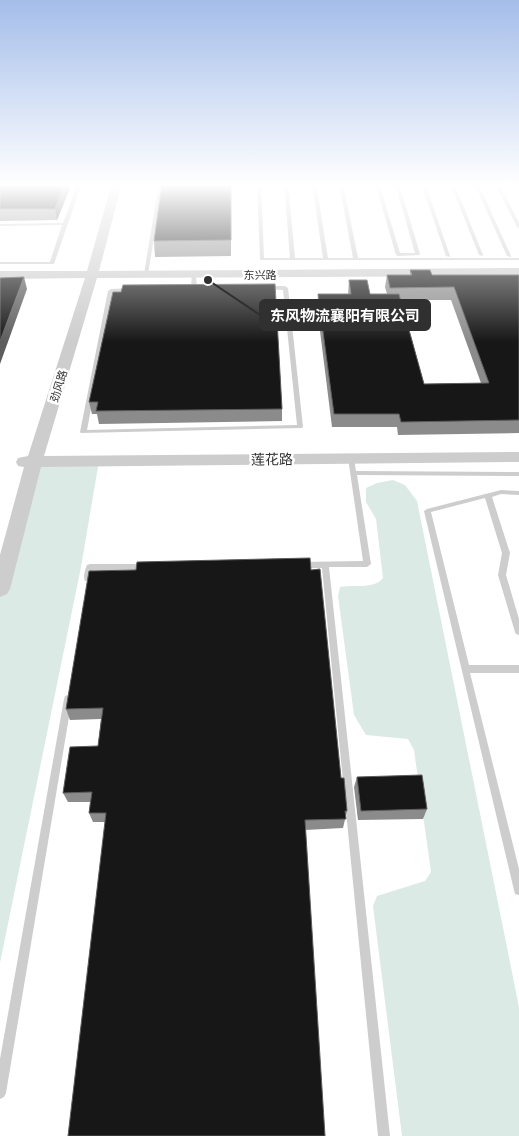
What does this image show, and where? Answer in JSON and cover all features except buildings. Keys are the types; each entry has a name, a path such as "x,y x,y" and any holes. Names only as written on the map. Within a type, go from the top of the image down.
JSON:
{"street":[{"name":"劲风路","path":"89,274 98,236"},
{"name":"劲风路","path":"0,549 101,236"},
{"name":"东兴路","path":"0,275 519,272"},
{"name":"莲花路","path":"29,462 352,465 519,457"},
{"name":"劲风路","path":"0,589 29,462"}],"lane":[{"path":"0,263 52,263 61,236"},
{"path":"146,274 152,236"},
{"path":"261,236 262,259 519,259"},
{"path":"291,236 293,259"},
{"path":"322,236 326,259"},
{"path":"351,236 356,259"},
{"path":"393,236 398,254 418,254 413,236"},
{"path":"441,236 448,256"},
{"path":"473,236 481,255"},
{"path":"500,236 509,256"},
{"path":"194,274 194,289"},
{"path":"139,290 111,291 83,432 300,428 285,288 258,288"},
{"path":"185,289 203,289"},
{"path":"286,565 367,564 352,465 519,474"},
{"path":"519,493 500,492 427,511 519,890"},
{"path":"488,496 506,554 502,575 519,632"},
{"path":"325,564 384,1136"},
{"path":"87,587 90,567 159,566"},
{"path":"465,669 519,669"},
{"path":"0,1093 70,684"}],"shaded area":[{"path":"99,461 81,567 0,963 0,589 34,462"},
{"path":"393,480 405,485 417,501 519,1007 519,1136 402,1136 373,906 377,896 425,881 431,872 414,750 408,739 366,735 354,715 338,596 340,587 374,584 383,578 376,519 366,502 366,488 377,483"}],"place":[{"name":"东风物流襄阳有限公司","path":"208,280"}]}
